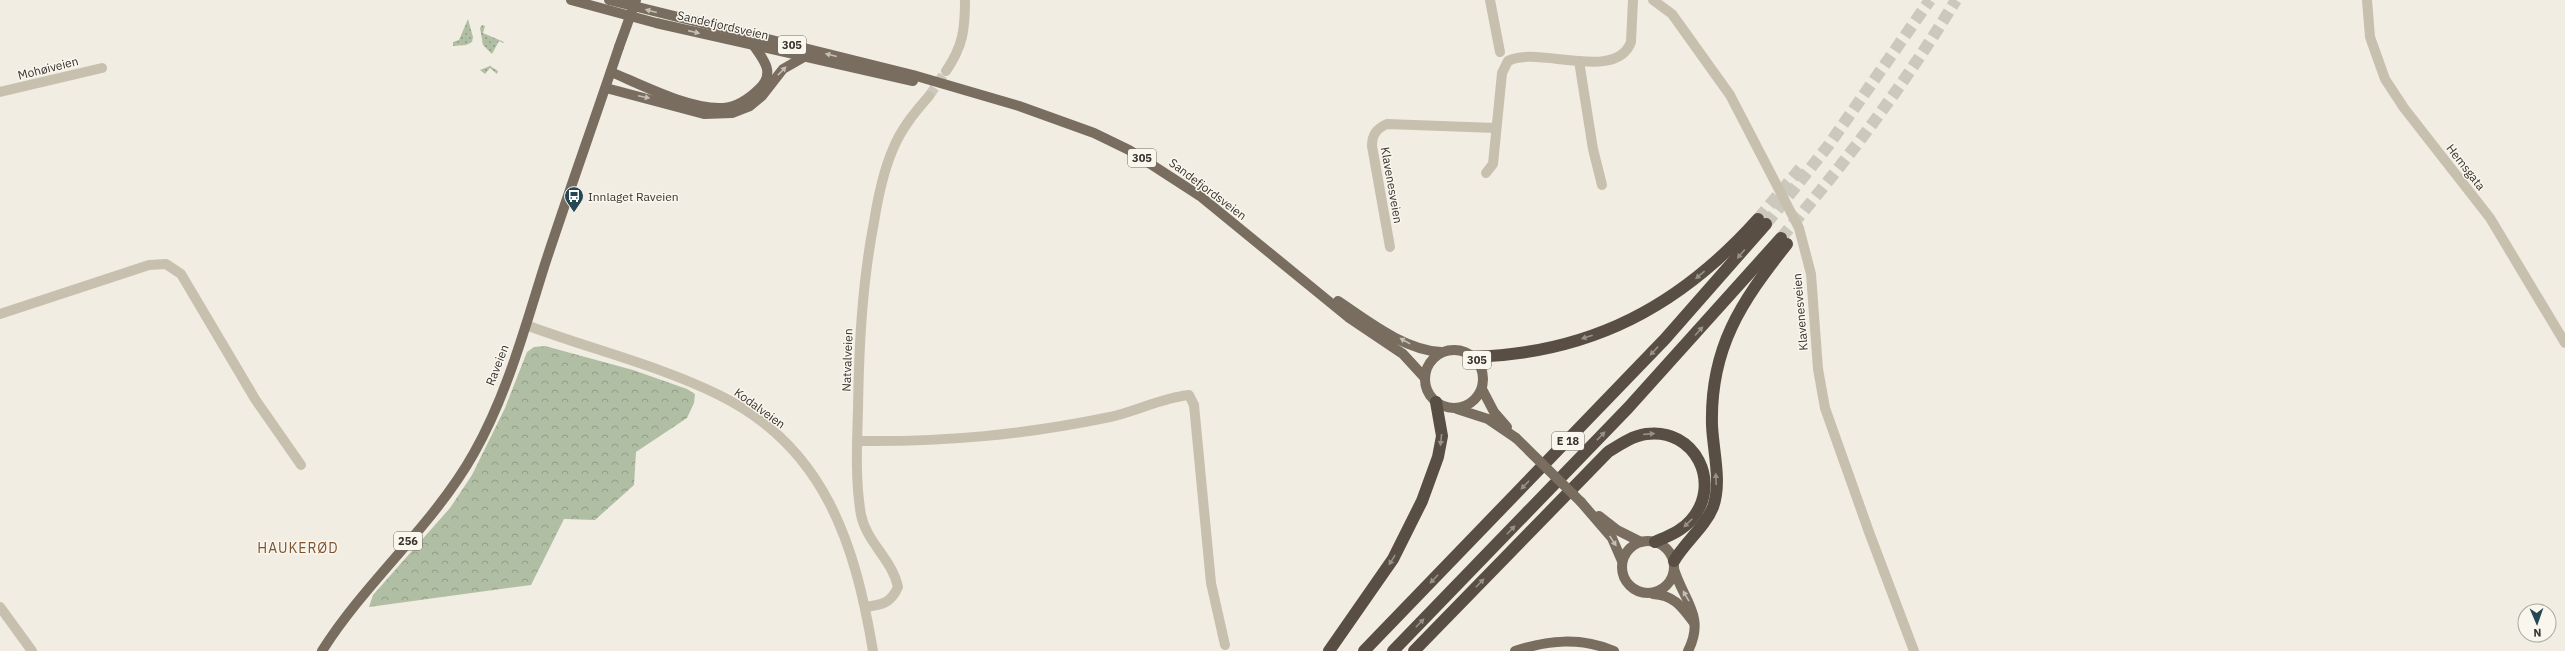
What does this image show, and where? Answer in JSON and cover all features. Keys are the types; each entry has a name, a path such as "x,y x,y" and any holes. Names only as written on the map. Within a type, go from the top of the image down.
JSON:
{"highway":[{"name":"E 18","path":"1364,651 1634,371 1762,222 1686,287 1639,317 1579,340 1529,350 1474,357"},
{"name":"E 18","path":"1393,651 1674,359 1784,241 1735,316 1722,351 1714,388 1712,424 1716,475 1715,498 1708,515 1674,565"},
{"path":"1328,651 1393,559 1422,500 1438,457 1442,436 1436,402"},
{"name":"E 18","path":"1414,651 1608,452 1633,437 1646,434 1671,436 1682,441 1697,456 1705,476 1704,498 1692,520 1673,534 1655,542"}],"main road":[{"name":"Sandefjordsveien","path":"571,0 754,46 964,90"},
{"name":"Sandefjordsveien","path":"609,0 913,75 1054,118 1094,133 1130,150 1200,196 1348,316 1403,354 1424,378"},
{"name":"Raveien","path":"322,651 358,601 455,484 487,426 526,325 636,0"},
{"name":"305","path":"611,72 674,97 704,106 724,108 749,99 764,84 769,73 766,63 754,46"},
{"name":"305","path":"606,88 704,114 732,113 750,106 762,96 783,69 804,57"},
{"name":"Sandefjordsveien","path":"1294,272 1407,344 1429,351 1441,352"},
{"name":"305","path":"1441,352 1458,350 1474,357 1482,368 1482,389 1494,412 1516,438 1581,502 1612,538 1619,549 1623,575 1630,587 1643,593 1665,594 1679,603 1694,624"},
{"path":"1424,378 1429,363 1441,352"},
{"name":"305","path":"1424,378 1427,392 1436,402 1474,412 1488,419 1516,438"},
{"path":"1455,408 1474,400 1482,389"},
{"name":"305","path":"1581,502 1617,530 1641,542 1655,542"},
{"path":"1622,561 1629,549 1641,542"},
{"path":"1655,542 1667,549 1674,565 1678,582 1692,607 1694,624 1693,637 1688,651"},
{"path":"1650,594 1657,592 1668,584 1674,565"},
{"path":"1515,651 1548,642 1563,641 1591,643 1614,651"}],"street":[{"path":"946,71 958,53 964,33 965,0"},
{"path":"1490,0 1500,52"},
{"path":"1486,173 1492,164 1502,73 1508,61 1527,56 1579,61 1608,60 1625,53 1631,42 1633,0"},
{"name":"Klavenesveien","path":"1653,0 1672,14 1730,95 1799,228 1811,274 1818,369 1825,408 1869,532 1914,651"},
{"name":"Hemsgata","path":"2367,0 2370,37 2385,79 2404,108 2490,218 2565,343"},
{"path":"1579,61 1593,149 1602,185"},
{"name":"Mohøiveien","path":"0,92 102,68"},
{"name":"Natvalveien","path":"865,607 884,604 893,597 898,587 896,576 866,531 858,497 857,441 863,295 868,252 883,176 893,147 910,119 929,96"},
{"name":"Klavenesveien","path":"1390,248 1372,146 1372,139 1375,132 1387,124 1496,128"},
{"path":"0,314 149,265 166,264 181,274 255,400 301,465"},
{"name":"Kodalveien","path":"526,325 701,387 721,396 761,422 797,456 830,503 852,552 865,607 873,651"},
{"path":"857,441 925,442 1026,432 1112,416 1173,397 1189,395 1194,405 1211,584 1226,646"},
{"path":"0,607 32,651"}],"green space":[{"path":"468,19 473,37 472,42 466,45 453,46 453,42 459,40"},
{"path":"482,25 485,26 483,33 504,42 499,41 492,54 483,45 480,28"},
{"path":"490,66 498,71 497,74 490,68 485,74 480,70"},
{"path":"545,346 633,370 687,389 695,394 694,403 687,418 636,452 634,485 595,520 564,519 531,585 369,607 373,595 450,508 472,475 505,408 527,352 534,347"}],"tunnel":[{"path":"1766,224 1828,146 1930,0"},
{"path":"1781,238 1851,152 1916,62 1956,0"},
{"path":"929,96 946,71"},
{"path":"1758,219 1804,164"}],"place":[{"name":"Innlaget Raveien","path":"574,213"}],"district":[{"name":"HAUKERØD","path":"298,548"}]}
